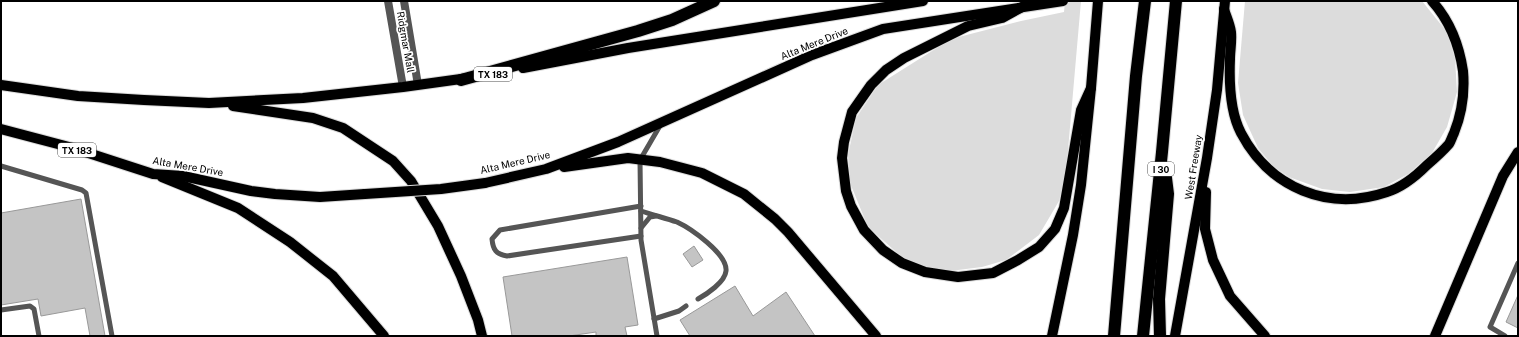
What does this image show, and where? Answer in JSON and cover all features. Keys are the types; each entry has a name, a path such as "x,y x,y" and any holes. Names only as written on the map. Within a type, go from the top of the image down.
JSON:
{"highway":[{"path":"461,80 638,31 672,20 714,1"},
{"path":"1114,336 1136,76 1145,1"},
{"name":"I 30","path":"1143,336 1176,1"},
{"path":"1160,336 1159,300 1168,194 1162,152"}],"main road":[{"name":"Alta Mere Drive","path":"1,85 78,96 210,103 303,98 461,80 628,48 923,1"},
{"name":"Alta Mere Drive","path":"1,129 73,148 153,174 183,176 251,191 320,197 440,190 546,169 618,142 812,55 883,29 1063,1"},
{"path":"1052,336 1067,269 1080,192 1098,1"},
{"path":"1225,5 1231,32 1230,75 1233,111 1241,133 1253,152 1263,165 1278,178 1303,192 1335,199 1360,199 1388,192 1412,179 1450,143 1461,116 1464,83 1461,54 1452,30 1442,13 1432,1"},
{"name":"West Freeway","path":"1175,336 1207,158 1217,90 1225,5"},
{"path":"1024,6 1002,18 968,26 904,58 886,70 871,85 852,112 844,142 842,158 851,206 864,230 882,250 902,263 925,272 958,277 993,273 1039,247 1055,229 1064,208 1081,110 1091,88"},
{"path":"210,103 313,118 343,128 393,161 411,181 438,226 464,284 478,320 482,336"},
{"path":"1435,336 1502,176 1518,152"},
{"path":"546,169 628,158 660,162 702,173 744,194 775,219 788,232 876,336"},
{"path":"1207,158 1205,230 1213,260 1230,296 1266,336"},
{"path":"153,174 238,208 290,242 333,276 384,336"}],"street":[{"name":"Ridgmar Mall","path":"388,1 403,87"},
{"name":"Ridgmar Mall","path":"404,1 418,85"}],"lane":[{"path":"657,336 641,236 640,160 663,121"},
{"path":"1,166 86,192 112,336"},
{"path":"641,236 507,256 500,255 496,252 492,239 500,230 641,208 656,216 677,223 694,233 723,259 726,270 718,284 698,299"},
{"path":"641,229 650,217 656,216"},
{"path":"1505,336 1490,327 1518,263"},
{"path":"1,310 30,306 34,309 39,336"},
{"path":"654,319 679,311 686,306"}],"shaded area":[{"path":"1065,1 1081,1 1066,173 1059,201 1039,235 1006,260 982,267 950,271 921,266 903,258 868,227 850,183 848,155 856,118 878,85 951,39 1021,21 1064,12"},
{"path":"1245,1 1422,1 1447,32 1455,59 1457,92 1447,127 1432,153 1408,174 1384,187 1350,192 1322,189 1289,177 1273,166 1258,148 1243,115 1238,83"}],"building":[{"path":"81,199 105,336 90,336 85,308 41,316 38,299 1,305 1,213"},
{"path":"694,246 703,260 692,267 683,254"},
{"path":"627,257 638,325 625,327 627,336 596,336 596,332 569,336 512,336 503,277"},
{"path":"735,286 753,316 786,292 815,336 690,336 680,320"},
{"path":"1518,295 1518,328 1506,322"}]}
